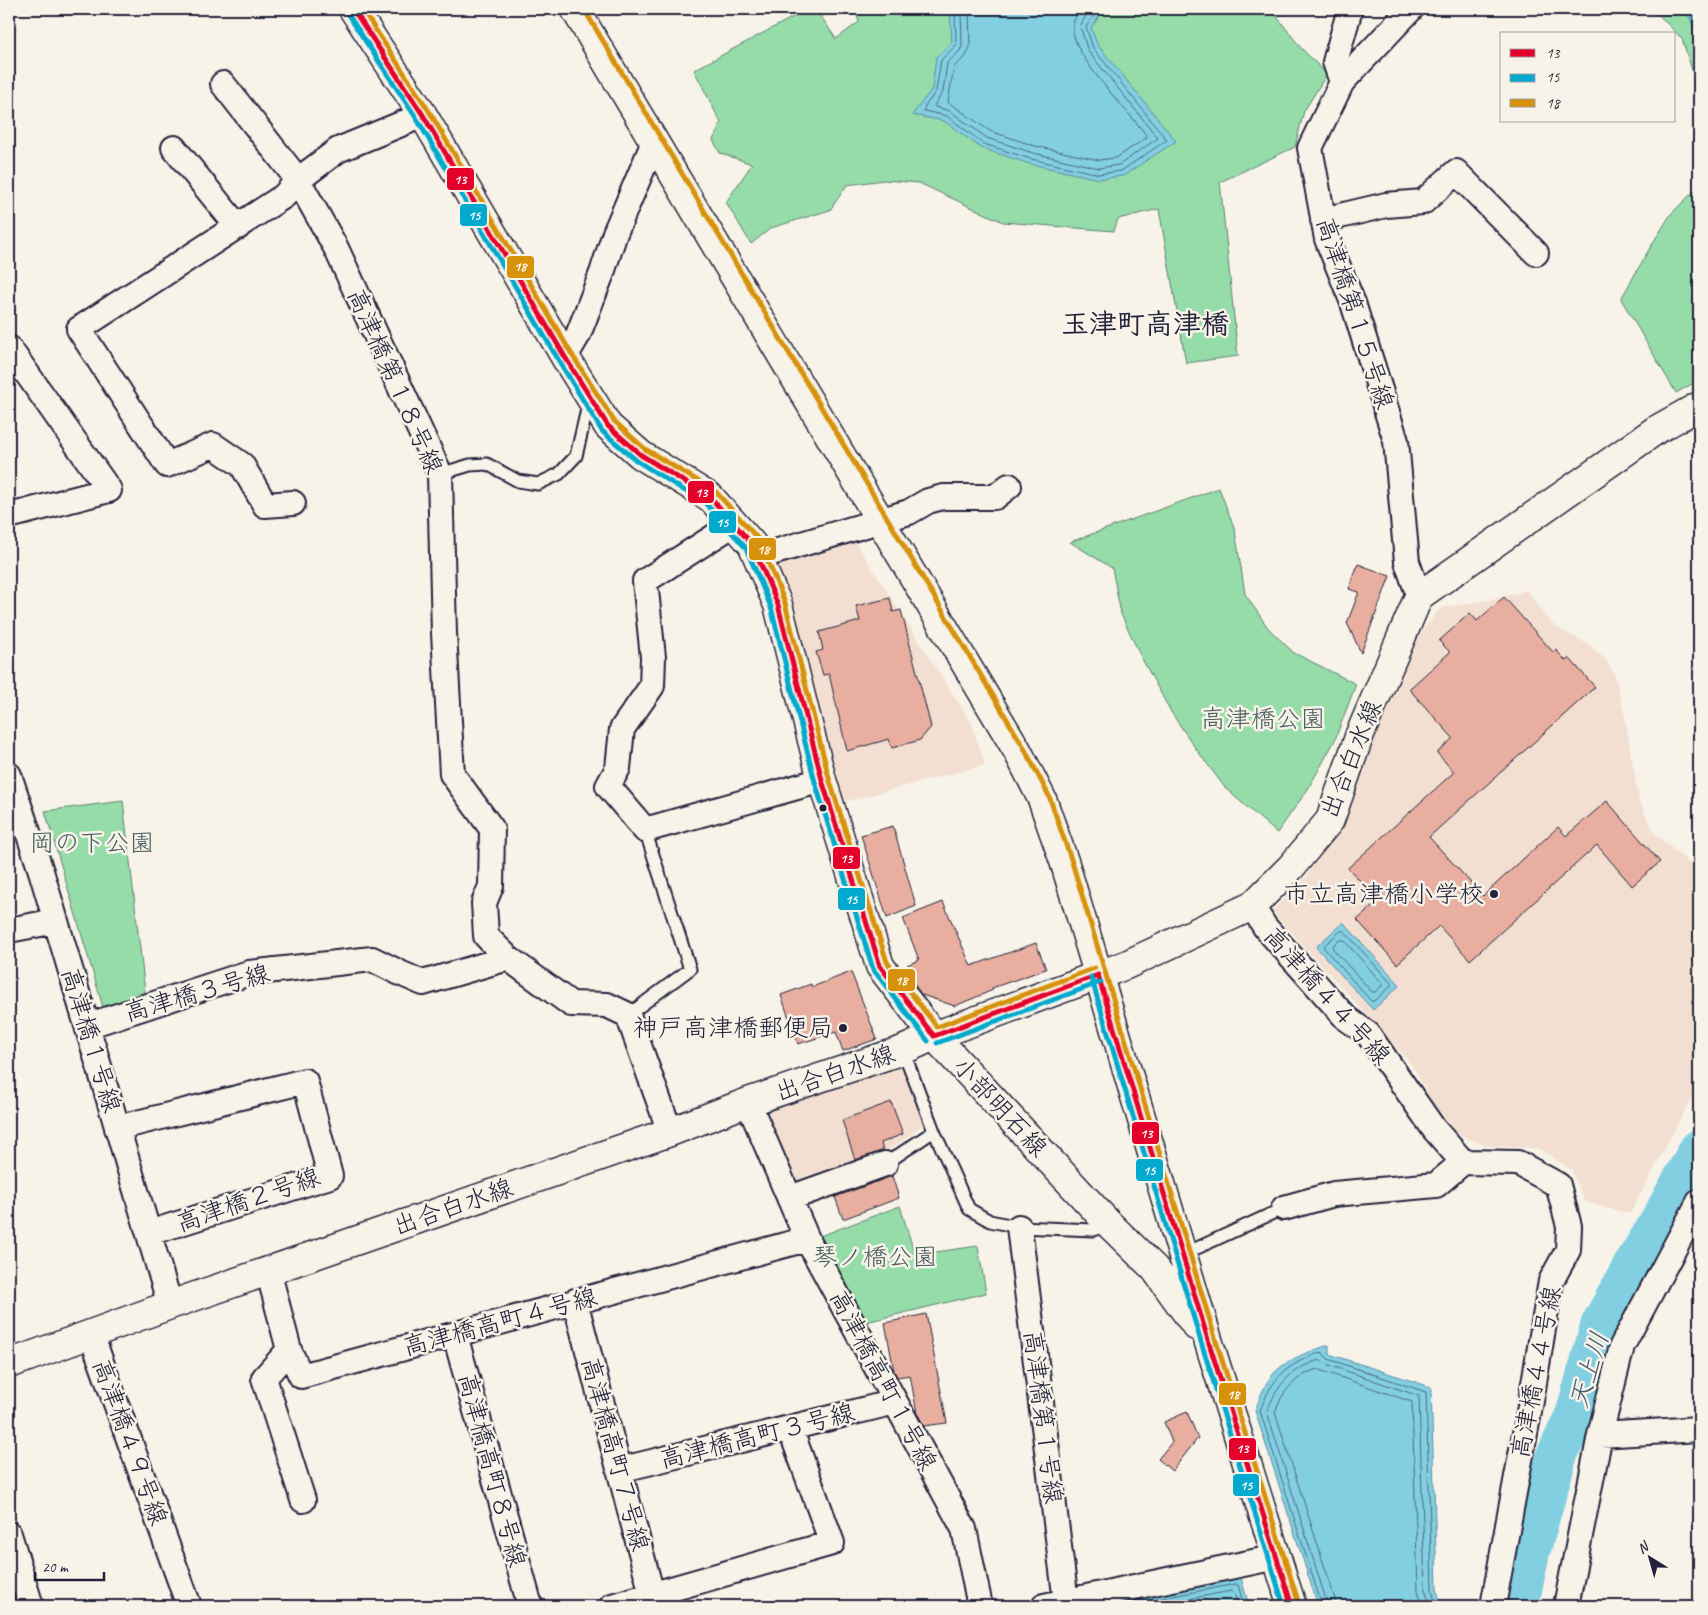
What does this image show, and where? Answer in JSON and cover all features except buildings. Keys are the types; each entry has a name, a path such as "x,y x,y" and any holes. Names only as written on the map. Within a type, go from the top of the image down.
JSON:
{"main road":[{"name":"小部明石線","path":"353,9 423,115 565,357 608,426 641,455 711,498 752,544 778,605 822,780 880,966 934,1036 1108,1223 1155,1269 1209,1343"},
{"name":"小部明石線","path":"575,9 998,716 1042,799 1066,864 1182,1255 1292,1606"},
{"path":"1419,596 1656,430 1699,406"},
{"name":"出合白水線","path":"10,1361 670,1132 748,1102 904,1050 934,1036 1126,965 1252,906 1292,866 1330,820 1360,734 1419,596"}],"street":[{"path":"1342,82 1335,62 1350,9"},
{"name":"高津橋第１５号線","path":"1411,9 1342,82 1310,148 1327,239 1352,303 1396,441 1407,562 1419,596"},
{"name":"高津橋第１８号線","path":"223,84 298,180 336,248 440,474 444,632 452,774 492,830 491,886 484,903 486,936 508,958 571,1004 607,1005 628,1015"},
{"path":"293,503 265,505 242,465 213,445 167,465 79,329 284,196 298,180 338,150 423,115"},
{"path":"565,357 578,335 615,233 654,142"},
{"path":"174,148 238,227"},
{"path":"1323,220 1386,205 1422,202 1456,172 1536,253"},
{"path":"9,348 110,490 9,516"},
{"path":"758,557 909,512 928,501 943,497 995,497 1009,486"},
{"path":"734,524 645,581 653,656 652,686 622,729 618,768 608,786 644,830 822,780"},
{"name":"高津橋１号線","path":"9,775 56,921 170,1305"},
{"name":"高津橋４４号線","path":"1252,906 1265,927 1346,1018 1368,1034 1434,1129 1463,1162 1518,1163 1558,1185 1569,1226 1568,1250 1551,1281 1493,1606"},
{"path":"9,930 56,921"},
{"name":"高津橋３号線","path":"87,1026 249,973 372,959 423,983 508,958"},
{"path":"628,1015 670,1132"},
{"name":"高津橋２号線","path":"118,1128 305,1081 330,1176 149,1233"},
{"name":"高津橋高町１号線","path":"748,1102 807,1239 964,1529 980,1606"},
{"path":"1284,1208 1334,1194 1436,1185 1463,1162"},
{"path":"790,1198 885,1164"},
{"path":"1566,1606 1600,1435 1622,1346 1699,1202"},
{"name":"高津橋第１号線","path":"1018,1227 1060,1605"},
{"name":"高津橋高町４号線","path":"268,1270 289,1350 301,1376 807,1239"},
{"name":"高津橋高町７号線","path":"576,1301 654,1601"},
{"name":"高津橋４９号線","path":"91,1334 189,1606"},
{"name":"高津橋高町８号線","path":"455,1335 530,1606"},
{"path":"289,1350 264,1378 303,1500"},
{"name":"高津橋高町３号線","path":"619,1470 895,1402"},
{"path":"612,1606 654,1601 832,1543 790,1428"},
{"path":"1600,1435 1699,1429"},
{"path":"9,1534 31,1606"},
{"path":"1060,1605 1277,1557"}],"lane":[{"path":"440,474 470,465 487,464 518,481 538,484 559,474 576,456 590,398"},
{"path":"628,1015 690,969 644,830"},
{"path":"904,1050 934,1131 969,1209 990,1221 1018,1227 1094,1230 1108,1223"},
{"path":"885,1164 934,1131"},
{"path":"1182,1255 1284,1208"}],"shaded area":[{"path":"848,531 971,722 985,765 844,802 796,621 773,558"},
{"name":"市立高津橋小学校","path":"1527,590 1544,615 1557,628 1588,644 1604,658 1615,675 1624,713 1639,801 1655,834 1699,871 1699,1084 1630,1214 1585,1202 1571,1170 1540,1149 1485,1146 1457,1133 1432,1102 1412,1065 1272,911 1306,878 1351,800 1395,682 1422,631 1441,608 1504,597"},
{"path":"902,1061 927,1121 889,1149 791,1186 765,1121 774,1104"}],"green space":[{"path":"808,9 816,9 836,39 859,22 855,9 1271,9 1301,48 1327,74 1304,111 1295,147 1220,182 1238,356 1186,363 1159,209 1118,219 1114,231 1003,222 919,183 884,180 847,185 830,210 771,228 751,244 726,202 752,164 720,153 713,140 721,123 694,70"},
{"path":"1653,9 1680,9 1690,17 1699,44 1699,87 1682,39"},
{"path":"1699,186 1699,380 1676,393 1621,299 1671,214"},
{"name":"高津橋公園","path":"1219,488 1235,530 1245,594 1268,628 1294,653 1356,684 1334,742 1308,789 1277,833 1226,789 1171,712 1140,655 1121,614 1112,568 1070,542"},
{"name":"岡の下公園","path":"123,801 145,992 103,1007 45,811"},
{"name":"琴ノ橋公園","path":"900,1206 915,1255 978,1246 986,1293 866,1322 820,1236"}],"water":[{"path":"950,9 1104,9 1091,28 1097,44 1176,141 1123,176 1099,179 1030,164 981,148 944,121 912,115 932,89 936,57 952,43"},
{"path":"1680,9 1699,9 1699,44 1690,17"},
{"path":"1343,922 1400,985 1373,1010 1316,947"},
{"path":"1329,1345 1329,1354 1431,1387 1437,1589 1441,1606 1318,1606 1255,1411 1265,1386 1277,1371 1301,1355"},
{"path":"1241,1578 1249,1606 1125,1606 1124,1600"}],"waterway":[{"name":"天上川","path":"1518,1606 1529,1554 1557,1455 1576,1414 1601,1325 1699,1150"}],"transit line":[{"name":"13","path":"353,9 423,115 565,357 608,426 641,455 711,498 752,544 778,605 822,780 880,966 934,1036"},
{"name":"18","path":"362,9 429,111 571,353 614,421 645,449 716,492 759,540 785,603 829,778 887,962 937,1027 1095,968"},
{"name":"18","path":"584,9 1023,746 1049,796 1072,862 1216,1341 1299,1604"},
{"name":"15","path":"347,13 417,119 602,431 637,461 706,504 746,548 771,607 815,782 873,969 928,1041"},
{"name":"13","path":"1098,975 1209,1343 1292,1606"},
{"name":"13","path":"934,1036 1098,975"},
{"name":"15","path":"1091,977 1202,1345 1284,1606"},
{"name":"15","path":"937,1043 1101,982"}],"place":[{"name":"市立高津橋小学校","path":"1494,894"},
{"name":"神戸高津橋郵便局","path":"843,1028"}],"district":[{"name":"玉津町高津橋","path":"1145,323"}]}
